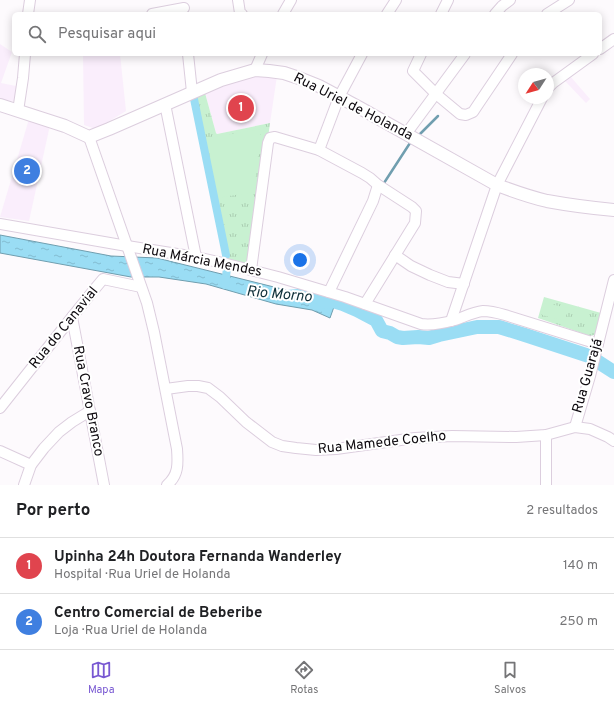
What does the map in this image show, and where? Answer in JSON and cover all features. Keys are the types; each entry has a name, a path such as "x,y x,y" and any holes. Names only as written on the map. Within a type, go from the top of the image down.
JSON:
{"main road":[{"name":"Rua Uriel de Holanda","path":"89,137 221,80 255,70 284,73 299,78 339,97 497,185 524,195 547,201 614,210"},
{"path":"0,105 65,126 89,137"}],"street":[{"path":"28,12 30,0"},
{"path":"238,0 240,12"},
{"path":"284,12 291,0"},
{"path":"388,12 396,0"},
{"path":"442,12 448,0"},
{"path":"497,12 510,0"},
{"path":"550,12 569,0"},
{"path":"161,12 184,7"},
{"path":"602,48 614,39"},
{"path":"18,111 25,56"},
{"path":"188,56 192,92"},
{"path":"255,70 261,56"},
{"path":"319,150 339,97 361,56"},
{"path":"421,56 413,71 436,94 460,114 466,115 472,112 476,107 511,56"},
{"path":"406,134 464,56"},
{"path":"554,82 590,56"},
{"path":"165,104 196,257"},
{"path":"451,321 497,185 539,104"},
{"path":"251,270 268,143 270,138 275,136 319,150 362,173 412,207 416,212 415,223 365,304"},
{"path":"89,137 147,303 154,332 177,449 178,466 175,476 167,485"},
{"path":"329,292 373,201 378,185"},
{"name":"Rua Márcia Mendes","path":"0,224 128,250 196,257 251,270 329,292 421,324 428,325 451,321 471,314 493,312 505,314 598,344"},
{"path":"395,255 411,266 430,275 448,282 464,284"},
{"name":"Rua do Canavial","path":"0,408 103,279 140,283"},
{"name":"Rua Guarajá","path":"574,427 590,376 613,292 614,280"},
{"name":"Rua Cravo Branco","path":"72,317 104,485"},
{"name":"Rua Mamede Coelho","path":"166,389 188,386 208,388 220,397 246,422 272,442 282,446 296,448 316,450 336,449 437,436 516,437 546,435 574,427 590,429 608,436 614,441"},
{"path":"24,485 31,465 44,448 59,432 90,411"},
{"path":"546,435 546,485"},
{"path":"0,451 31,465"}],"shaded area":[{"path":"0,44 12,52 1,83 16,86 15,101 0,100"},
{"path":"83,56 120,56 126,111 96,129 84,125"},
{"path":"267,76 277,76 270,123 217,134 205,93 236,81"},
{"path":"570,76 590,99 586,103 565,81"},
{"path":"29,119 50,125 29,221 0,217"}],"green space":[{"path":"205,93 217,134 270,123 247,263 225,262 224,249 193,99"},
{"path":"261,129 254,192 217,198 207,138"},
{"path":"544,297 601,313 596,333 590,336 538,318"},
{"path":"545,303 568,308 565,321 542,315"}],"water":[{"path":"0,235 111,256 157,258 278,288 335,304 330,318 312,310 276,304 206,284 159,277 131,277 0,253"}],"waterway":[{"path":"194,99 226,255"},
{"path":"420,134 438,116"},
{"path":"384,183 410,143"},
{"path":"225,285 227,268"},
{"name":"Rio Morno","path":"287,297 309,295 319,297 326,302 333,301 343,304 376,320 382,331 403,338 429,338 477,327 499,327 589,356 614,372"}],"place":[{"name":"Upinha 24h Doutora Fernanda Wanderley","path":"241,108"},
{"name":"Centro Comercial de Beberibe","path":"27,171"}]}
